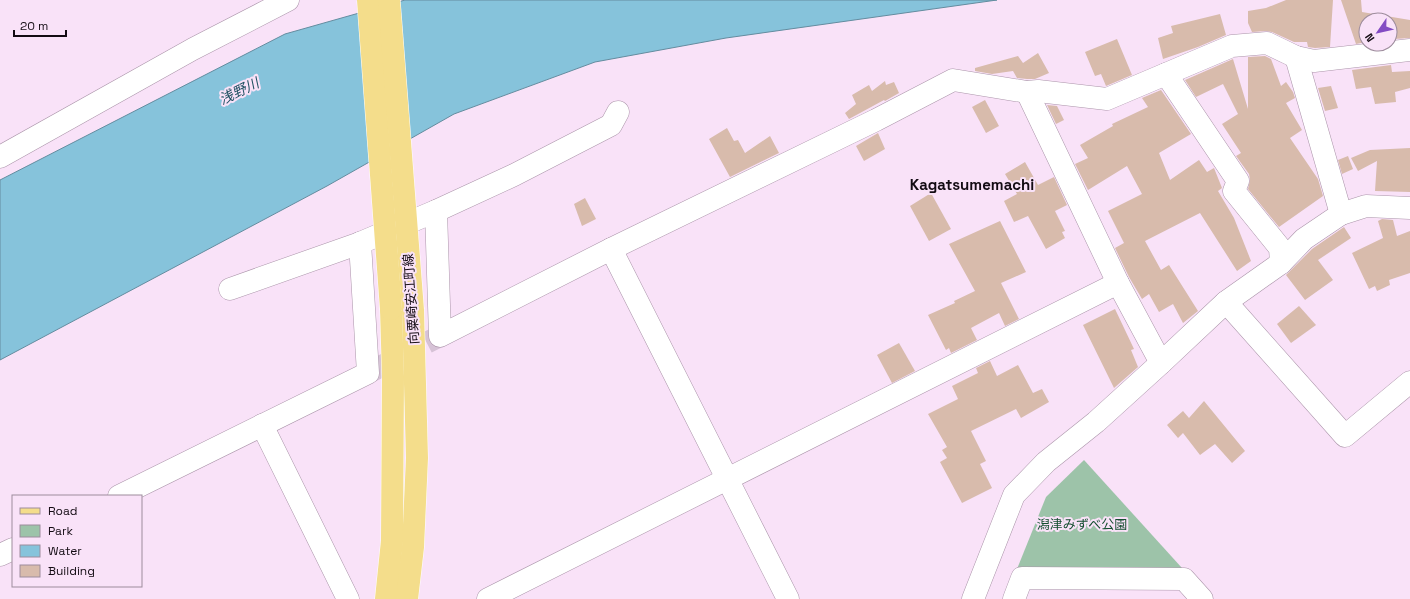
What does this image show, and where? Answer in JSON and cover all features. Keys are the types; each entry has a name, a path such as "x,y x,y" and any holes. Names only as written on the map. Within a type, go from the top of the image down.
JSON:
{"main road":[{"name":"向粟崎安江町線","path":"368,0 391,309 393,377 392,541 386,599"},
{"name":"向粟崎安江町線","path":"389,0 413,310 417,458 413,547 407,599"}],"street":[{"path":"0,157 193,48 288,0"},
{"path":"436,211 440,336 610,249 876,120 952,80 1027,92 1038,91 1107,99 1232,46 1267,43 1296,57 1314,61 1410,50"},
{"path":"1296,57 1341,214"},
{"path":"1166,74 1238,181 1234,191 1280,248 1281,263"},
{"path":"1027,92 1118,283 1161,364"},
{"path":"230,289 360,243 436,211 514,175 610,125 618,112"},
{"path":"973,599 1014,495 1046,462 1096,422 1161,364 1226,302 1281,263 1304,239 1341,214 1366,206 1410,208"},
{"path":"121,495 368,373 360,243"},
{"path":"610,249 788,599"},
{"path":"488,599 1118,283"},
{"path":"1226,302 1345,436 1410,382"},
{"path":"262,425 348,599"},
{"path":"0,555 12,549"},
{"path":"1014,599 1022,578 1184,579 1202,599"}],"green space":[{"name":"潟津みずべ公園","path":"1084,460 1182,568 1017,569 1046,497"}],"water":[{"name":"浅野川","path":"405,0 997,0 726,38 595,62 454,114 327,186 0,360 0,180 285,34"}],"building":[{"path":"1286,0 1333,0 1330,47 1308,47 1307,42 1294,42 1272,32 1252,32 1248,23 1248,11 1266,8"},
{"path":"1341,0 1361,0 1362,12 1358,12 1358,44 1356,44"},
{"path":"1220,14 1226,35 1198,47 1163,59 1158,38 1173,33 1171,26"},
{"path":"1398,18 1410,20 1410,38 1398,39"},
{"path":"1117,39 1132,75 1106,86 1101,74 1095,76 1085,52"},
{"path":"1038,53 1049,73 1035,79 1017,78 1013,71 992,74 975,71 975,68 1018,56 1023,63"},
{"path":"1265,56 1271,59 1281,86 1286,82 1293,92 1295,98 1286,103 1302,130 1290,138 1318,179 1323,196 1279,227 1248,189 1250,180 1249,174 1236,156 1241,153 1222,124 1238,114 1223,84 1196,97 1185,80 1233,59 1248,109 1248,57"},
{"path":"1391,65 1392,72 1410,71 1410,88 1395,92 1396,102 1375,104 1371,87 1356,89 1352,70"},
{"path":"885,81 886,85 894,82 899,93 849,119 845,113 856,104 852,95 869,85 872,91"},
{"path":"1331,86 1338,108 1325,111 1318,88"},
{"path":"1161,90 1191,134 1159,153 1170,180 1199,160 1207,172 1214,168 1222,188 1218,191 1234,218 1251,261 1237,271 1200,213 1145,241 1161,270 1169,265 1198,311 1183,323 1173,304 1159,312 1149,294 1142,299 1115,248 1124,243 1108,211 1142,194 1127,166 1088,190 1075,164 1088,158 1080,145 1113,126 1112,124 1148,107 1142,98"},
{"path":"985,100 999,126 986,133 972,107"},
{"path":"1047,105 1057,106 1064,120 1056,124"},
{"path":"727,128 734,141 738,140 745,153 770,136 779,153 730,177 709,139"},
{"path":"878,133 885,149 864,161 856,146"},
{"path":"1410,148 1410,192 1375,191 1377,161 1358,171 1351,158 1370,150"},
{"path":"1348,156 1353,169 1342,174 1338,160"},
{"path":"1025,162 1038,185 1054,177 1067,205 1055,211 1065,231 1062,232 1065,238 1046,249 1028,216 1014,222 1004,201 1017,194 1005,174"},
{"path":"931,193 951,229 929,241 910,206"},
{"path":"585,198 596,219 582,226 574,204"},
{"path":"1382,219 1393,220 1397,236 1410,231 1410,273 1389,280 1390,285 1377,291 1375,286 1369,289 1352,253 1383,238 1378,221"},
{"path":"1000,221 1026,272 1001,283 1019,319 1005,326 999,313 971,328 977,340 951,353 949,348 946,350 928,315 955,303 954,301 975,291 949,244"},
{"path":"1344,227 1351,238 1318,260 1333,280 1305,300 1286,275 1312,249"},
{"path":"1299,306 1316,325 1291,343 1277,324"},
{"path":"1115,309 1134,349 1131,350 1138,367 1114,388 1083,325"},
{"path":"899,343 915,371 892,383 877,355"},
{"path":"990,361 997,376 1018,365 1033,393 1042,389 1049,402 1021,418 1016,409 971,431 986,461 980,464 992,488 962,503 940,462 947,458 942,450 947,447 928,414 958,399 952,386 978,373 976,368"},
{"path":"1204,401 1245,451 1232,463 1215,444 1200,455 1183,433 1178,438 1167,425 1183,411 1189,418"}],"tunnel":[{"path":"368,373 440,336"}],"district":[{"name":"Kagatsumemachi","path":"972,184"}]}
